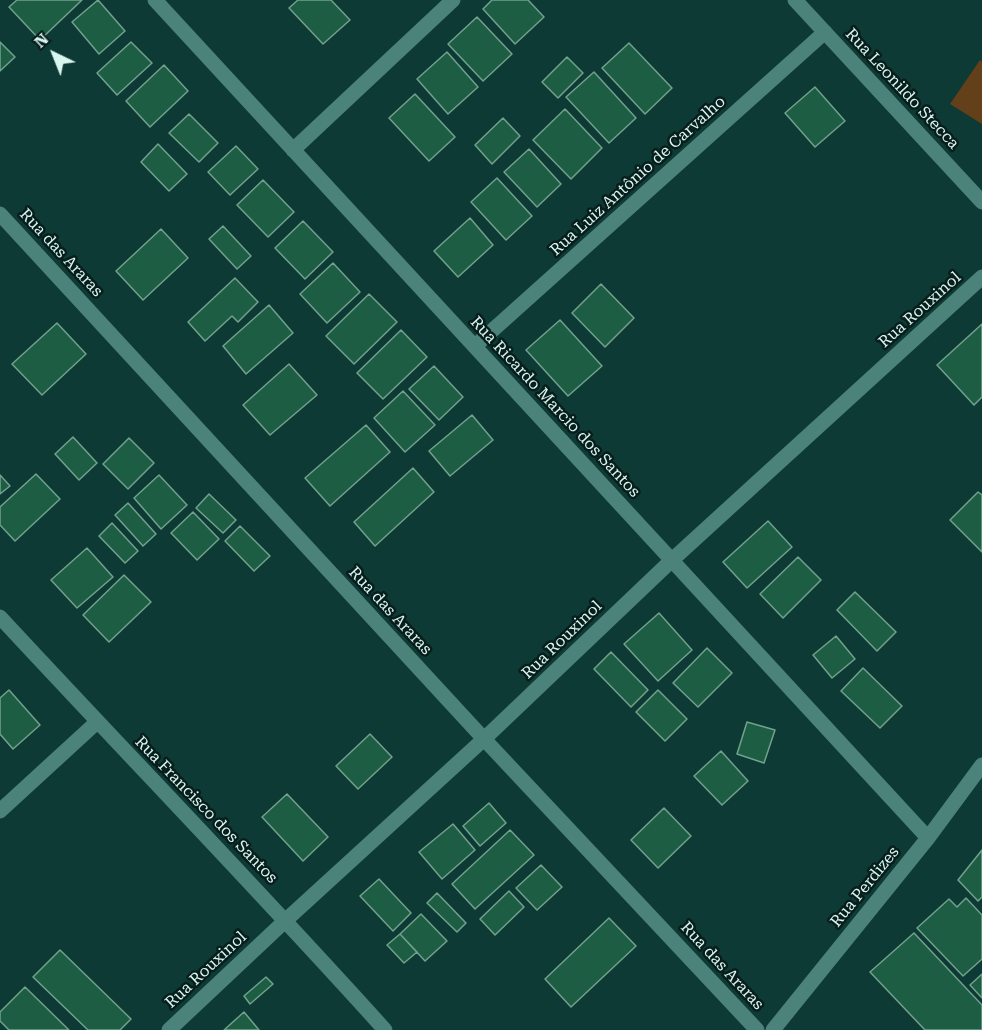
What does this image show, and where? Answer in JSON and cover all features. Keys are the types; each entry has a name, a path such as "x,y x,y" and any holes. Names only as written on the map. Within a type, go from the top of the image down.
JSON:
{"street":[{"name":"Rua Ricardo Marcio dos Santos","path":"155,0 928,837"},
{"path":"293,150 453,0"},
{"name":"Rua Leonildo Stecca","path":"795,0 982,202"},
{"name":"Rua Luiz Antônio de Carvalho","path":"475,346 825,32"},
{"name":"Rua das Araras","path":"0,214 483,739 757,1030"},
{"name":"Rua Rouxinol","path":"169,1030 672,560 982,277"},
{"name":"Rua Francisco dos Santos","path":"0,617 286,920 385,1030"},
{"path":"0,812 97,722"},
{"name":"Rua Perdizes","path":"773,1030 928,837 982,765"}],"shaded area":[{"path":"980,60 982,62 982,124 950,104"}],"building":[{"path":"17,0 82,0 40,40 9,7"},
{"path":"98,0 125,31 99,54 72,22"},
{"path":"298,0 331,0 350,20 323,44 289,8"},
{"path":"492,0 528,0 544,17 515,44 483,9"},
{"path":"477,17 512,54 483,81 448,44"},
{"path":"0,42 15,57 0,71"},
{"path":"131,42 152,63 117,95 97,73"},
{"path":"629,43 672,88 645,114 602,68"},
{"path":"447,52 478,87 448,114 417,79"},
{"path":"567,57 583,73 558,98 542,82"},
{"path":"164,65 188,91 150,127 126,101"},
{"path":"594,72 636,118 609,143 566,97"},
{"path":"815,87 845,121 815,147 785,113"},
{"path":"415,94 455,137 429,161 389,118"},
{"path":"565,109 602,148 571,179 533,140"},
{"path":"189,114 218,143 199,162 169,133"},
{"path":"503,118 520,136 492,164 475,145"},
{"path":"158,144 187,174 169,191 141,162"},
{"path":"236,146 258,169 230,195 208,172"},
{"path":"529,149 561,184 537,207 504,172"},
{"path":"497,178 532,216 506,240 471,202"},
{"path":"263,180 294,212 268,237 237,205"},
{"path":"470,218 493,245 458,277 434,251"},
{"path":"303,221 333,252 305,279 275,248"},
{"path":"223,226 251,256 237,269 209,239"},
{"path":"161,229 188,258 143,300 116,271"},
{"path":"333,263 360,292 327,323 300,294"},
{"path":"235,278 258,302 238,322 232,316 205,341 188,322"},
{"path":"601,284 634,318 605,347 572,313"},
{"path":"369,294 397,322 354,364 326,336"},
{"path":"269,305 293,333 246,374 223,346"},
{"path":"560,320 602,366 568,396 526,350"},
{"path":"57,323 86,354 42,395 12,364"},
{"path":"982,324 982,397 974,405 937,365"},
{"path":"401,330 427,357 383,399 357,373"},
{"path":"289,364 317,395 270,435 243,405"},
{"path":"434,366 463,397 439,420 409,389"},
{"path":"403,391 435,425 405,452 374,418"},
{"path":"472,415 493,440 450,476 429,451"},
{"path":"366,425 390,452 330,506 305,478"},
{"path":"73,437 97,463 79,480 55,454"},
{"path":"129,438 154,463 128,489 103,464"},
{"path":"413,468 434,492 375,546 354,522"},
{"path":"36,474 60,499 15,541 0,525 0,507"},
{"path":"0,475 10,486 0,494"},
{"path":"159,475 187,505 161,529 134,498"},
{"path":"978,492 982,495 982,552 950,520"},
{"path":"209,494 236,520 223,533 196,508"},
{"path":"128,503 156,534 143,546 115,515"},
{"path":"193,512 219,539 197,560 171,533"},
{"path":"768,521 792,547 747,588 723,562"},
{"path":"112,523 138,551 125,563 99,536"},
{"path":"240,526 270,556 254,571 225,541"},
{"path":"87,548 113,577 77,608 51,580"},
{"path":"798,557 821,580 783,618 760,594"},
{"path":"124,575 151,602 109,642 83,615"},
{"path":"855,592 896,632 877,651 837,610"},
{"path":"659,613 692,650 658,681 624,644"},
{"path":"836,636 855,659 832,678 813,655"},
{"path":"707,648 732,673 698,707 673,683"},
{"path":"611,652 648,690 631,707 594,669"},
{"path":"863,668 902,706 880,728 841,691"},
{"path":"9,690 40,725 13,749 0,734 0,698"},
{"path":"658,690 687,719 665,741 636,712"},
{"path":"747,722 775,730 764,763 737,754"},
{"path":"370,734 392,757 358,789 336,766"},
{"path":"721,751 748,781 722,805 694,776"},
{"path":"287,794 328,837 303,861 262,817"},
{"path":"489,803 506,823 480,846 463,826"},
{"path":"664,808 691,836 658,868 631,840"},
{"path":"453,824 475,850 442,879 419,852"},
{"path":"510,830 534,855 475,909 452,884"},
{"path":"982,850 982,897 978,901 958,880"},
{"path":"541,865 562,887 537,910 516,888"},
{"path":"379,879 411,913 393,931 360,896"},
{"path":"509,891 524,907 495,935 480,919"},
{"path":"437,893 466,923 457,932 427,903"},
{"path":"966,898 982,915 982,959 963,976 917,928 949,899 957,907"},
{"path":"421,914 447,941 425,961 400,934"},
{"path":"609,918 636,946 571,1007 545,979"},
{"path":"914,933 982,1005 982,1030 925,1030 870,972"},
{"path":"400,934 417,952 404,963 387,945"},
{"path":"60,950 131,1019 120,1030 88,1030 33,977"},
{"path":"982,974 982,998 970,985"},
{"path":"266,977 273,984 250,1004 244,996"},
{"path":"25,987 69,1030 9,1030 0,1021 0,1012"},
{"path":"244,1012 259,1030 224,1030"}]}
